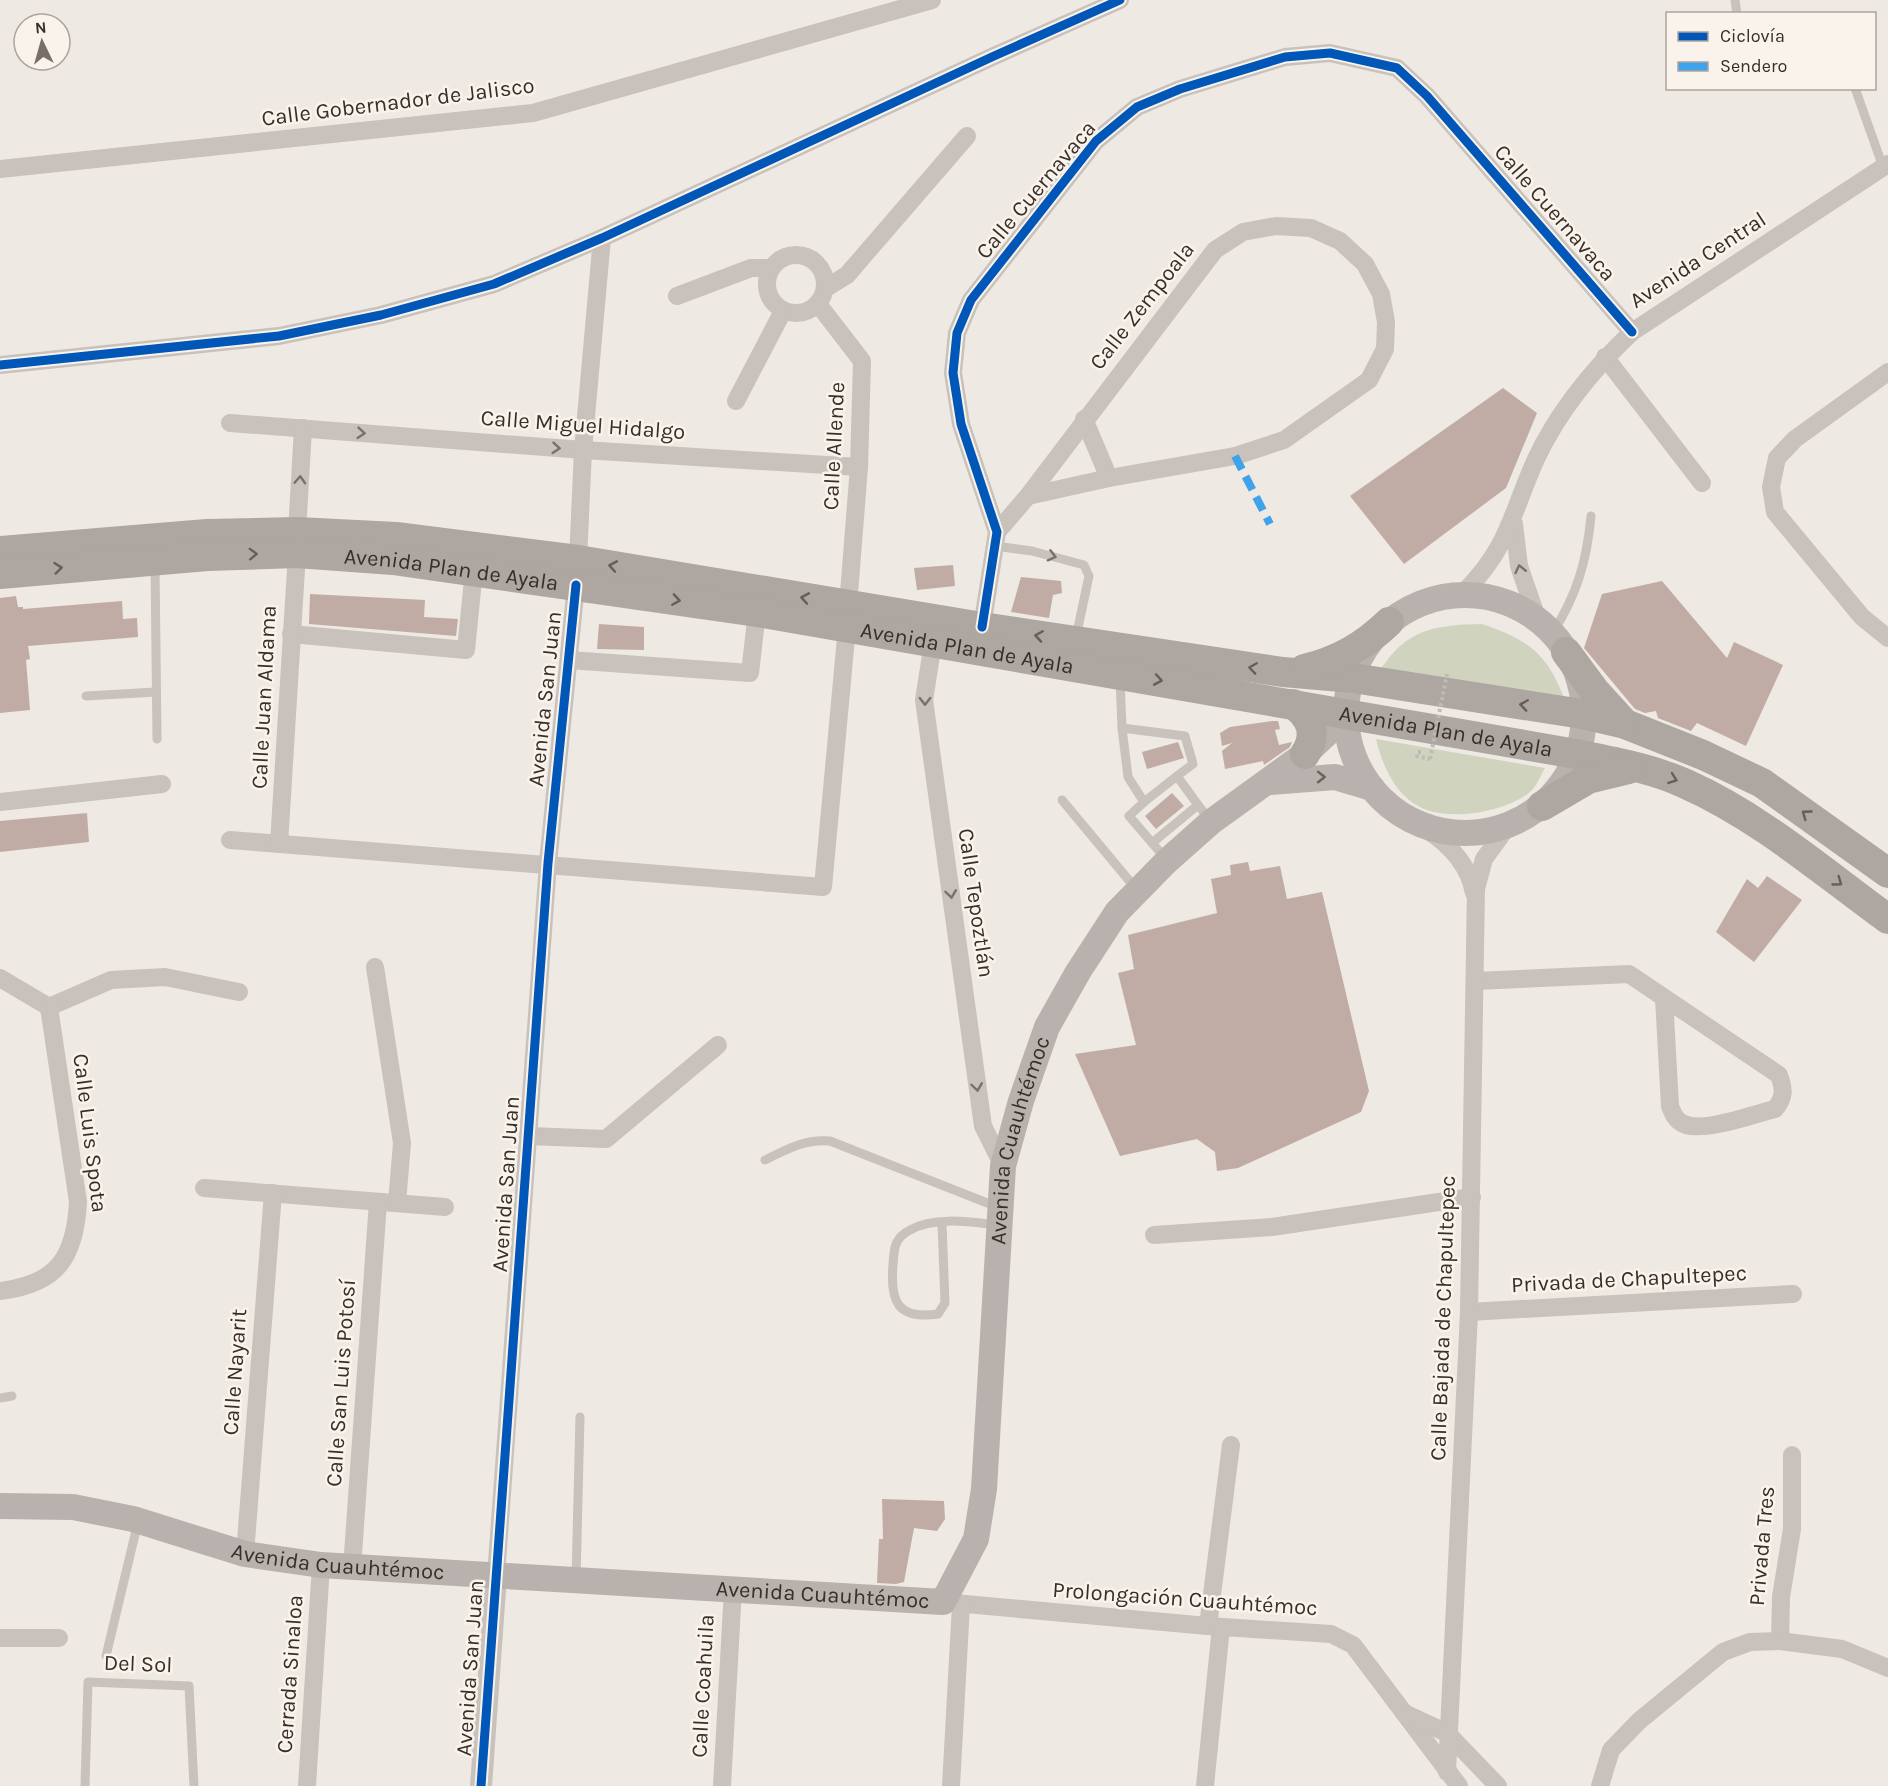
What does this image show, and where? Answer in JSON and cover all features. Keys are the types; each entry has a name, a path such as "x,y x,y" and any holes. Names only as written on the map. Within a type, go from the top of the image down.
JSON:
{"main road":[{"name":"Avenida Plan de Ayala","path":"0,574 297,543 396,537 577,572 757,612 847,616 982,627 1283,672 1353,678 1582,714 1625,724 1703,755 1762,783 1888,873"},
{"name":"Avenida Plan de Ayala","path":"0,551 140,538 297,543 474,570 577,572 847,616 933,643 1576,754 1640,767 1686,784 1744,815 1888,918"},
{"path":"1283,672 1311,668 1338,659 1374,637 1411,604 1438,594 1465,591 1503,598 1552,633 1594,690 1625,724"},
{"path":"1389,622 1367,647 1353,678 1348,714 1354,751 1372,788 1395,814 1427,830 1479,837 1505,830 1525,821 1542,806 1561,783 1576,754 1582,714 1579,683 1552,633"},
{"path":"1293,704 1307,717 1311,726 1311,746 1305,754"},
{"name":"Avenida Cuauhtémoc","path":"0,1506 73,1508 138,1521 245,1554 321,1565 952,1604 976,1539 984,1489 1003,1166 1020,1101 1047,1027 1117,912 1138,891 1160,852 1205,813 1270,782 1305,754 1348,714"},
{"path":"1542,806 1588,779 1640,767"},
{"name":"Avenida Cuauhtémoc","path":"1270,782 1335,777 1372,788"}],"street":[{"name":"Calle Gobernador de Jalisco","path":"0,169 533,113 932,0"},
{"path":"0,365 279,336 381,315 494,284 602,238 1120,0"},
{"name":"Calle Cuernavaca","path":"982,627 996,539 961,424 953,373 957,333 971,300 1095,141 1137,107 1180,89 1285,57 1330,52 1397,68 1427,96 1632,332"},
{"path":"822,296 825,277 820,266 812,259 801,255 789,255 779,260 771,268 767,280 768,292 774,303 783,310 802,312 822,296 847,275 967,136"},
{"name":"Avenida Central","path":"1465,591 1494,558 1514,520 1536,460 1564,409 1605,357 1632,332 1886,166"},
{"name":"Calle Zempoala","path":"996,539 1084,419 1215,250 1243,232 1276,226 1311,228 1340,241 1365,264 1381,294 1386,322 1385,349 1369,380 1284,440 1235,456 1109,478 1028,496"},
{"name":"Avenida San Juan","path":"481,1786 530,1136 548,863 577,572 584,450 602,238"},
{"path":"676,296 752,268 771,268"},
{"name":"Calle Allende","path":"548,863 823,887 859,467 862,361 822,296"},
{"path":"736,401 783,310"},
{"path":"1605,357 1702,483"},
{"path":"1888,372 1795,439 1777,458 1771,487 1775,512 1862,618 1888,638"},
{"path":"1084,419 1109,478"},
{"name":"Calle Miguel Hidalgo","path":"230,423 584,450 859,467"},
{"name":"Calle Juan Aldama","path":"279,844 303,428"},
{"name":"Avenida Central","path":"1514,520 1519,566 1552,633"},
{"path":"291,634 466,650 474,570"},
{"path":"569,660 750,673 757,612"},
{"name":"Calle Tepoztlán","path":"933,643 924,700 982,1126 1003,1166"},
{"path":"0,802 162,784"},
{"name":"Calle Bajada de Chapultepec","path":"1427,830 1450,848 1459,859 1473,888 1476,904"},
{"name":"Calle Bajada de Chapultepec","path":"1447,1772 1447,1732 1469,1312 1476,904 1478,874 1484,859 1505,830"},
{"path":"230,840 548,863"},
{"path":"375,968 402,1143 397,1203"},
{"path":"1476,981 1629,974 1779,1075 1784,1089 1782,1101 1775,1109 1701,1127 1685,1125 1676,1119 1670,1106 1664,998"},
{"path":"0,978 49,1007 111,980 165,977 239,992"},
{"name":"Calle Luis Spota","path":"0,1291 22,1288 48,1276 68,1256 76,1232 78,1202 49,1007"},
{"path":"530,1136 606,1139 718,1045"},
{"path":"204,1188 445,1207"},
{"name":"Calle Nayarit","path":"245,1554 273,1193"},
{"path":"1154,1235 1272,1227 1472,1197"},
{"name":"Calle San Luis Potosí","path":"352,1568 378,1202"},
{"name":"Privada de Chapultepec","path":"1469,1312 1792,1294"},
{"path":"1205,1786 1215,1627 1231,1445"},
{"name":"Privada Tres","path":"1780,1641 1781,1597 1792,1529 1792,1455"},
{"name":"Cerrada Sinaloa","path":"307,1786 321,1565"},
{"name":"Calle Coahuila","path":"722,1786 733,1589"},
{"path":"951,1786 952,1604"},
{"name":"Prolongación Cuauhtémoc","path":"952,1604 1215,1627 1331,1634 1353,1645 1459,1786"},
{"path":"0,1638 59,1638"},
{"path":"1600,1783 1611,1750 1640,1721 1723,1652 1750,1642 1780,1641 1842,1649 1888,1668"},
{"path":"1402,1713 1447,1732 1498,1786"}],"lane":[{"path":"1856,90 1886,166"},
{"path":"1552,633 1570,606 1581,577 1588,551 1591,516"},
{"path":"996,539 1084,566 1089,576 1075,641"},
{"path":"155,559 157,739"},
{"path":"1120,674 1122,728 1128,777 1144,802"},
{"path":"86,696 156,692"},
{"path":"1122,728 1185,735 1193,764 1129,816 1160,852"},
{"path":"1177,776 1205,813"},
{"path":"1062,800 1138,891"},
{"path":"765,1160 796,1144 813,1140 830,1141 1000,1217"},
{"path":"942,1222 945,1303 938,1314 927,1316 910,1312 898,1306 893,1298 891,1287 895,1245 898,1238 921,1224 942,1222 1000,1217"},
{"path":"0,1398 12,1396"},
{"path":"576,1580 580,1418"},
{"path":"106,1656 138,1521"},
{"name":"Del Sol","path":"85,1786 88,1682 189,1686 194,1786"}],"path":[{"path":"1428,753 1418,752 1417,756 1430,759 1448,674"}],"green space":[{"path":"1482,624 1512,636 1535,651 1551,671 1565,701 1379,672 1399,646 1423,632 1450,626"},
{"path":"1376,739 1545,768 1530,792 1519,799 1476,813 1446,814 1420,807 1403,794 1390,778"}],"building":[{"path":"1503,388 1537,413 1506,488 1404,564 1350,496"},
{"path":"953,565 955,586 917,590 914,568"},
{"path":"1021,577 1061,581 1062,593 1053,595 1049,618 1011,612"},
{"path":"1662,581 1727,658 1734,642 1783,665 1746,746 1697,723 1691,731 1658,718 1656,711 1645,713 1635,709 1584,648 1602,594"},
{"path":"310,594 425,600 424,617 458,619 456,636 309,624"},
{"path":"16,596 18,607 23,607 23,609 122,601 123,619 137,618 138,637 28,646 30,659 26,660 30,710 0,713 0,598"},
{"path":"599,624 644,627 644,650 597,649"},
{"path":"1278,721 1280,729 1275,730 1279,745 1292,742 1290,747 1264,765 1263,761 1225,769 1222,751 1232,743 1222,746 1220,733 1230,727"},
{"path":"1178,742 1184,758 1147,769 1142,752"},
{"path":"1172,793 1184,806 1156,829 1145,816"},
{"path":"87,813 89,842 0,852 0,821"},
{"path":"1248,862 1250,871 1280,866 1287,899 1322,892 1369,1091 1361,1112 1238,1168 1217,1171 1215,1152 1197,1139 1120,1156 1075,1054 1136,1045 1118,973 1134,969 1128,935 1217,913 1211,879 1231,875 1230,865"},
{"path":"1767,876 1802,900 1754,962 1716,932 1747,879 1758,888"},
{"path":"882,1499 944,1501 945,1519 937,1531 914,1528 904,1582 896,1584 877,1583 879,1539 883,1539"}],"marked path":[{"path":"1235,456 1270,524"}],"cycle path":[{"path":"0,365 279,336 381,315 494,284 602,238 1120,0"},
{"path":"982,627 997,532 961,424 953,373 957,333 971,300 1096,141 1137,107 1180,89 1285,57 1330,53 1397,68 1427,96 1632,332"},
{"path":"481,1786 548,863 576,585"}]}
